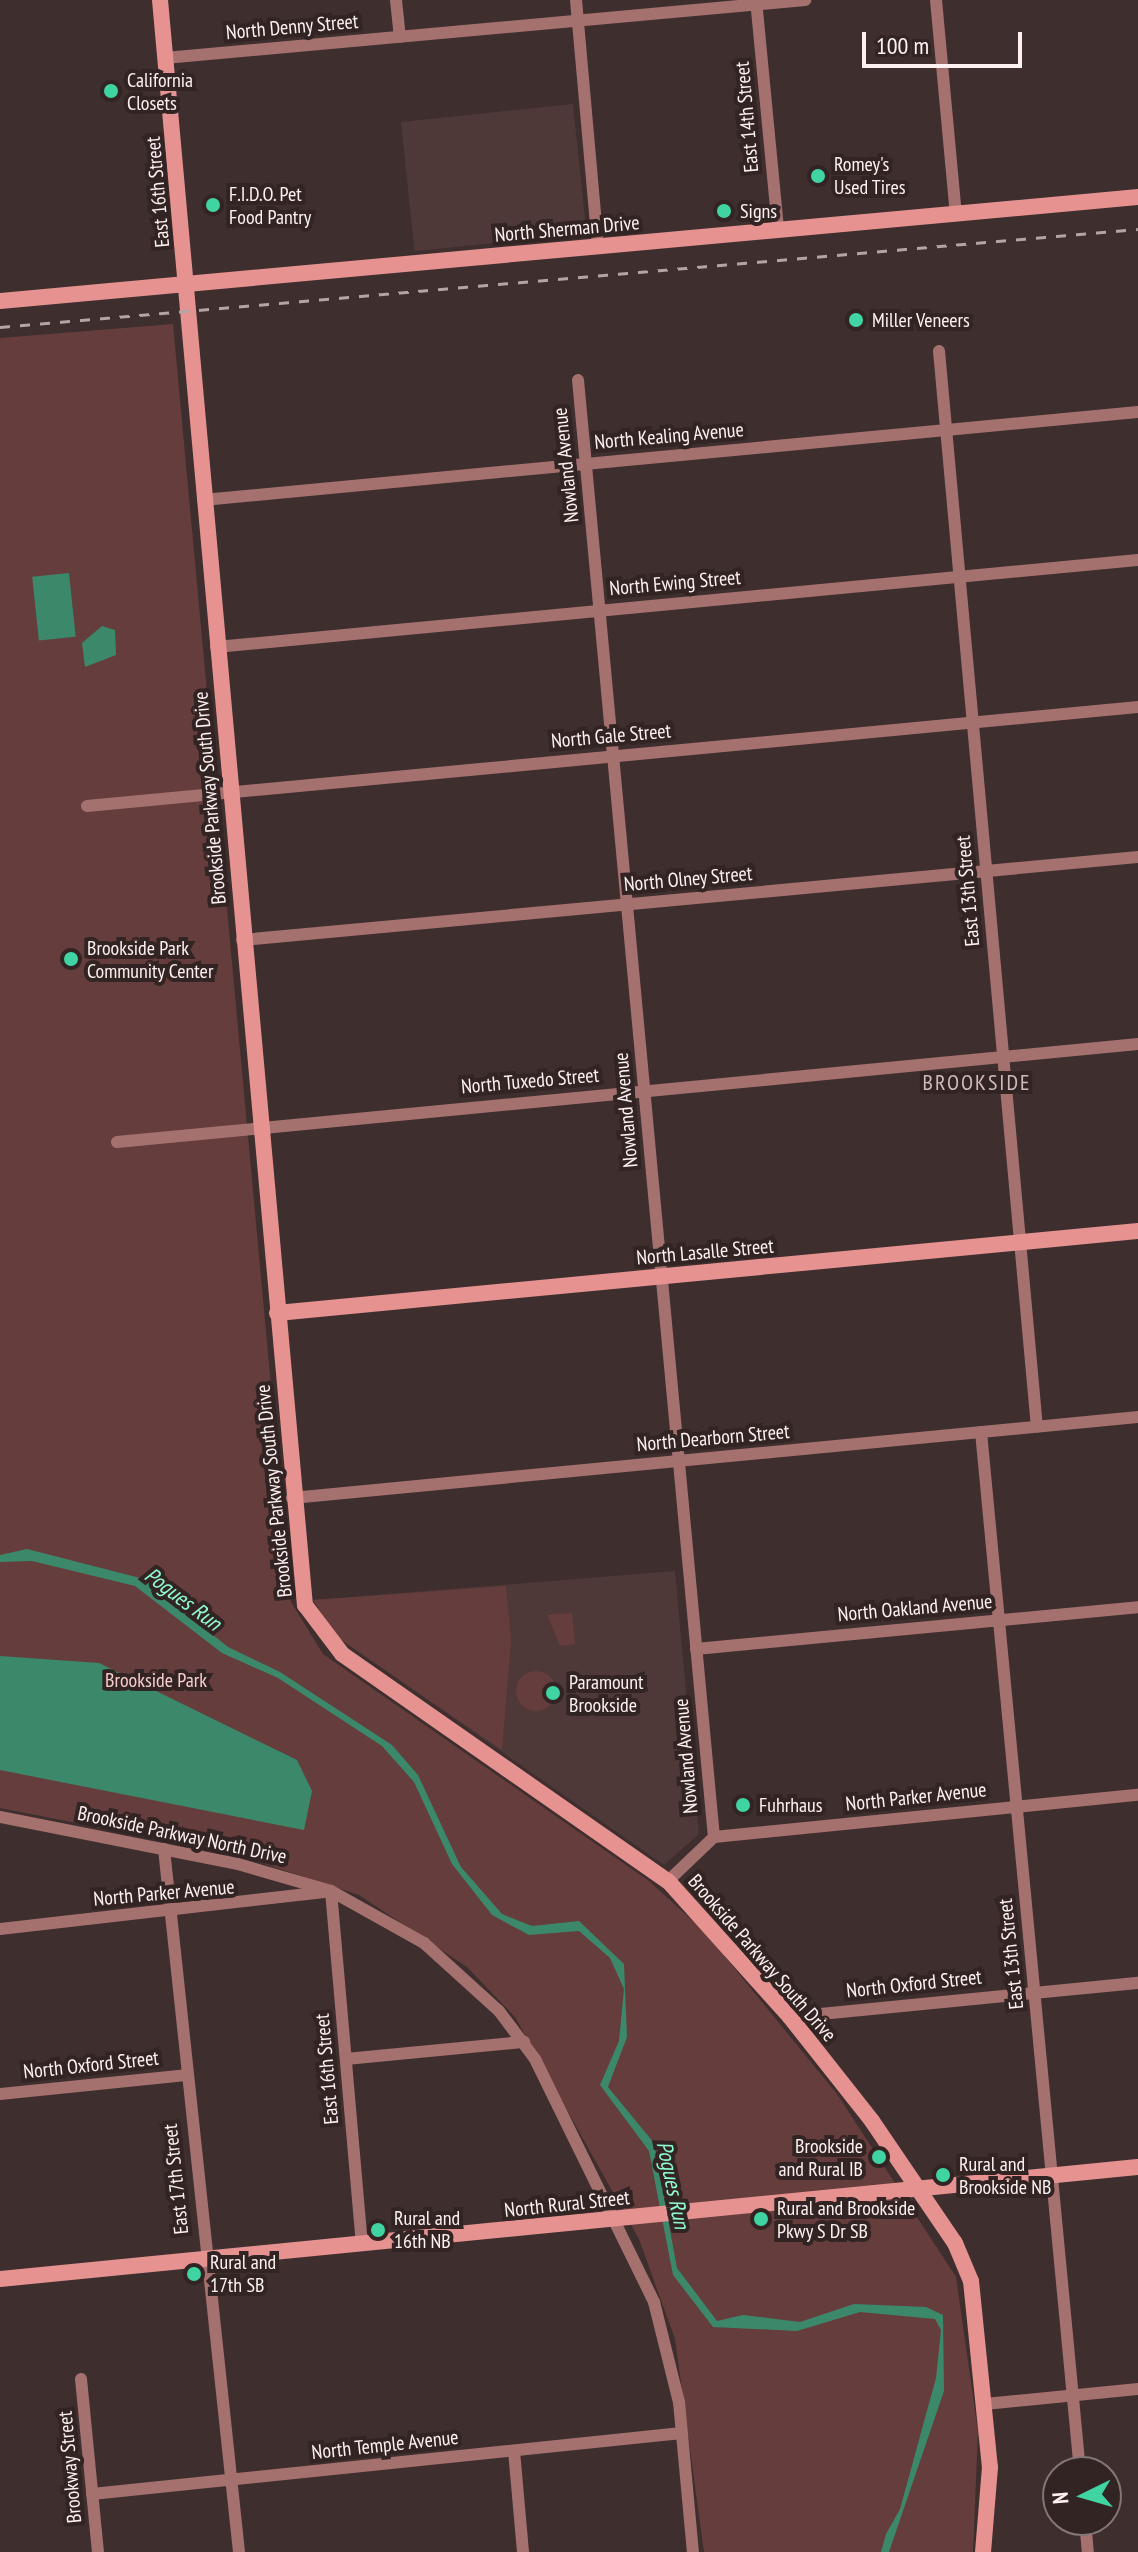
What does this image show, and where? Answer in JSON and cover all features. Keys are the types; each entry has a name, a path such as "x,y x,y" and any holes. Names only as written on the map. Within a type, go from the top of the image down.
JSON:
{"main road":[{"name":"East 16th Street","path":"160,0 186,285"},
{"name":"North Sherman Drive","path":"0,301 1138,197"},
{"name":"Brookside Parkway South Drive","path":"186,285 303,1600 330,1644 668,1881 790,2017 920,2190 971,2281 985,2404 990,2487 983,2552"},
{"name":"North Lasalle Street","path":"277,1313 1138,1231"},
{"name":"North Rural Street","path":"0,2279 1138,2167"}],"street":[{"path":"396,0 400,37"},
{"path":"576,0 598,247"},
{"name":"North Denny Street","path":"165,58 756,2 805,0"},
{"path":"936,0 956,214"},
{"name":"East 14th Street","path":"756,2 778,230"},
{"name":"East 13th Street","path":"939,351 1037,1427"},
{"name":"Nowland Avenue","path":"578,380 714,1837"},
{"name":"North Kealing Avenue","path":"203,500 1138,412"},
{"name":"North Ewing Street","path":"216,647 1138,560"},
{"name":"North Gale Street","path":"87,806 1138,707"},
{"name":"North Olney Street","path":"242,940 1138,857"},
{"name":"North Tuxedo Street","path":"117,1142 1138,1044"},
{"name":"North Dearborn Street","path":"292,1498 1138,1417"},
{"name":"East 13th Street","path":"981,1432 1079,2456"},
{"name":"North Oakland Avenue","path":"696,1649 1138,1607"},
{"name":"North Parker Avenue","path":"714,1837 1138,1795"},
{"name":"Brookside Parkway North Drive","path":"0,1817 164,1849 331,1891 424,1943 524,2042 617,2219 667,2344 682,2433 693,2552"},
{"path":"668,1881 714,1837"},
{"name":"East 17th Street","path":"164,1849 226,2481 239,2552"},
{"name":"North Parker Avenue","path":"0,1929 170,1912 331,1891"},
{"name":"East 16th Street","path":"331,1891 362,2244"},
{"name":"North Oxford Street","path":"790,2017 1138,1983"},
{"path":"346,2059 524,2042"},
{"name":"North Oxford Street","path":"0,2094 186,2075"},
{"name":"Brookway Street","path":"81,2379 98,2552"},
{"path":"985,2404 1138,2389"},
{"name":"North Temple Avenue","path":"92,2494 682,2433"},
{"path":"514,2451 523,2552"}],"shaded area":[{"path":"573,104 587,233 415,251 401,122"},
{"path":"69,573 76,637 39,641 32,577"},
{"path":"102,626 115,630 116,655 85,667 82,643"},
{"path":"27,1549 144,1579 228,1647 280,1672 392,1745 418,1775 461,1867 502,1914 532,1926 579,1921 624,1964 627,2037 608,2087 654,2143 677,2268 717,2321 743,2315 800,2322 854,2304 926,2307 943,2315 944,2391 889,2552 881,2552 886,2534 900,2509 936,2378 941,2330 935,2319 860,2312 797,2331 713,2327 673,2275 649,2151 600,2085 619,2041 624,1989 610,1958 579,1931 529,1935 492,1915 452,1864 414,1782 382,1746 278,1678 222,1653 135,1586 32,1561 0,1562 0,1555"},
{"name":"Paramount Brookside","path":"675,1571 699,1834 664,1865 337,1637 313,1600"},
{"path":"0,1656 99,1663 297,1760 312,1791 304,1830 0,1770"}],"green space":[{"name":"Brookside Park","path":"173,324 291,1602 323,1654 649,1881 704,1931 837,2094 956,2277 978,2432 973,2552 704,2552 675,2339 639,2239 515,2017 467,1967 359,1895 234,1854 0,1808 0,338"},
{"path":"506,1586 511,1640 502,1750 337,1637 313,1600"},
{"path":"572,1613 575,1644 560,1646 547,1615"},
{"path":"536,1671 550,1677 556,1691 550,1705 536,1711 522,1705 516,1691 522,1677"}],"railway":[{"path":"0,327 1138,229"}],"place":[{"name":"California Closets","path":"111,91"},
{"name":"Romey's Used Tires","path":"818,176"},
{"name":"F.I.D.O. Pet Food Pantry","path":"213,205"},
{"name":"Signs","path":"724,211"},
{"name":"Miller Veneers","path":"856,320"},
{"name":"Brookside Park Community Center","path":"71,959"},
{"name":"Paramount Brookside","path":"553,1693"},
{"name":"Fuhrhaus","path":"743,1805"},
{"name":"Brookside and Rural IB","path":"879,2157"},
{"name":"Rural and Brookside NB","path":"943,2175"},
{"name":"Rural and Brookside Pkwy S Dr SB","path":"761,2219"},
{"name":"Rural and 16th NB","path":"378,2230"},
{"name":"Rural and 17th SB","path":"194,2274"}],"district":[{"name":"BROOKSIDE","path":"977,1083"}],"water label":[{"name":"Pogues Run","path":"183,1599"},
{"name":"Pogues Run","path":"673,2185"}]}
